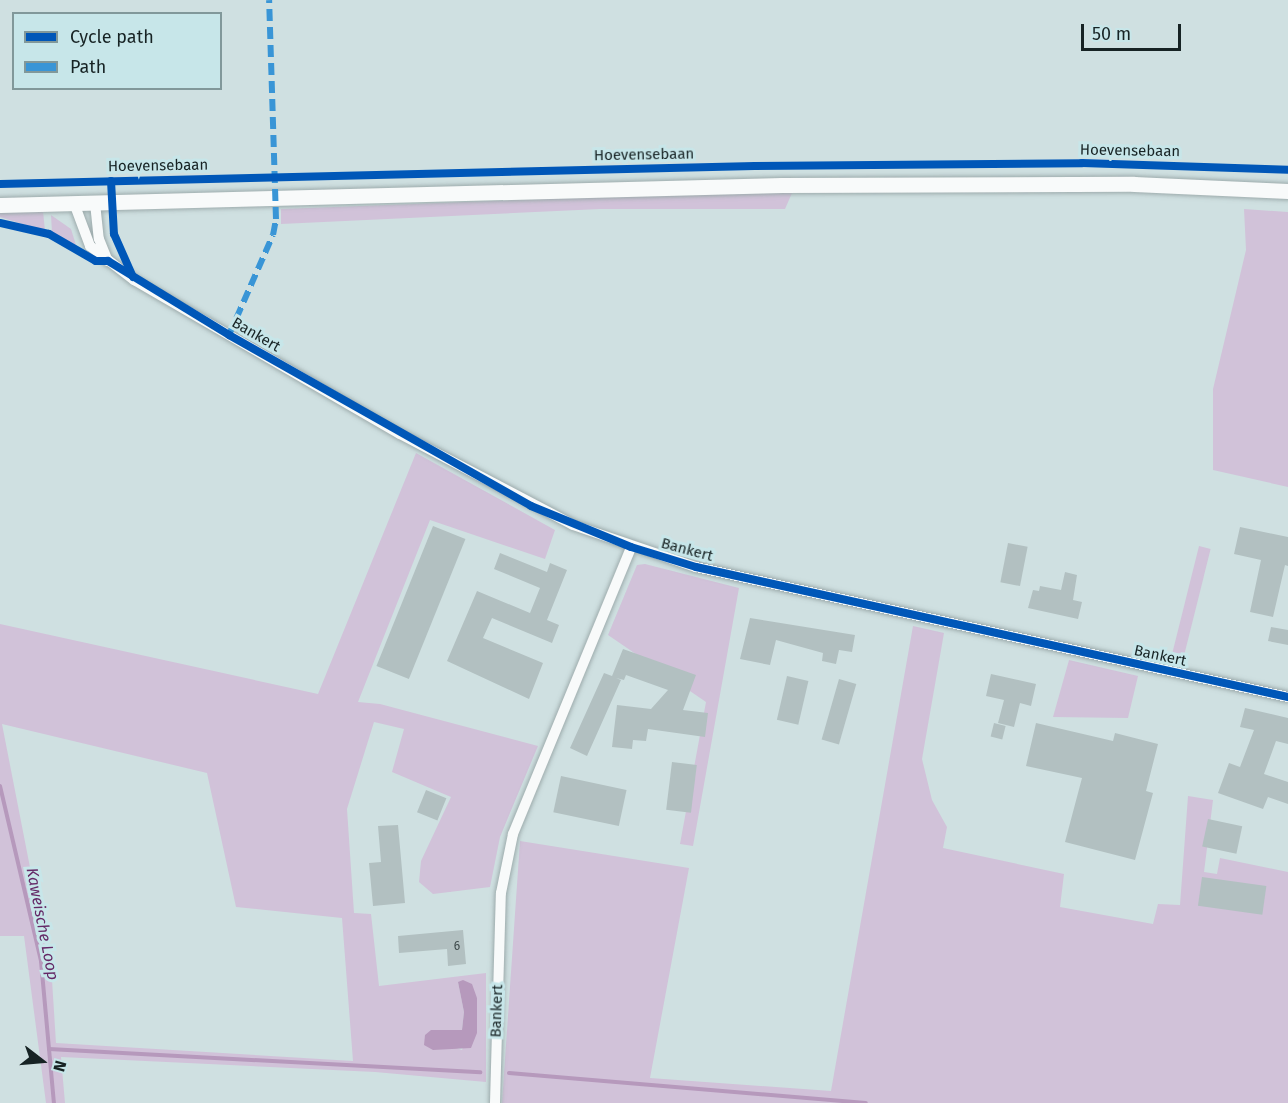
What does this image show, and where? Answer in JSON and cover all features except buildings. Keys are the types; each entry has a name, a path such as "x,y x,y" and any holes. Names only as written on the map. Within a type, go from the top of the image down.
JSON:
{"main road":[{"path":"0,205 782,184 1134,184 1288,191"}],"street":[{"name":"Bankert","path":"74,203 90,246 108,261 229,335 531,506 631,547 696,567 1288,698"},
{"path":"95,203 99,239 108,261"},
{"name":"Bankert","path":"495,1103 501,893 513,834 631,547"}],"shaded area":[{"path":"699,193 792,193 785,209 600,209 281,224 281,209"},
{"path":"1244,209 1288,212 1288,487 1213,470 1213,389 1246,250"},
{"path":"43,211 45,231 0,217 0,212"},
{"path":"51,215 71,229 76,245 52,233"},
{"path":"416,453 555,530 545,559 430,520 358,702 380,704 538,746 500,837 490,887 433,894 419,882 421,861 451,797 392,772 404,729 374,722 347,809 354,913 371,914 379,986 486,973 486,1082 375,1072 61,1057 65,1103 46,1103 24,936 0,936 0,624 318,694","holes":["2,724 207,773 236,907 342,918 353,1061 56,1043 52,980","458,982 477,998 475,1016 462,1050 453,1047 452,1033 462,1030 464,1012"]},
{"path":"1199,546 1211,549 1182,662 1171,660"},
{"path":"645,564 739,588 693,846 680,844 706,702 608,635 637,565"},
{"path":"913,626 944,633 922,759 932,800 947,827 943,848 1064,874 1060,907 1153,924 1158,904 1180,905 1188,796 1213,800 1204,872 1217,874 1220,858 1288,872 1288,1103 502,1103 520,841 689,868 650,1078 831,1091"},
{"path":"1069,660 1138,676 1128,718 1053,717"},
{"path":"463,980 472,984 477,998 477,1033 471,1048 433,1050 424,1045 425,1035 431,1030 462,1030 464,1012 458,982"}],"waterway":[{"name":"Kaweische Loop","path":"0,786 41,961 54,1103"},
{"path":"49,1049 480,1072"},
{"path":"509,1073 866,1103"}],"marked path":[{"path":"229,335 273,235 276,219 269,0"}],"cycle path":[{"name":"Hoevensebaan","path":"0,184 755,166 1082,163 1288,170"},
{"name":"Hoevensebaan","path":"111,181 114,234 133,277"},
{"path":"0,223 49,234 96,261 108,261 229,335 531,506 631,547 696,567 1288,697"}]}
